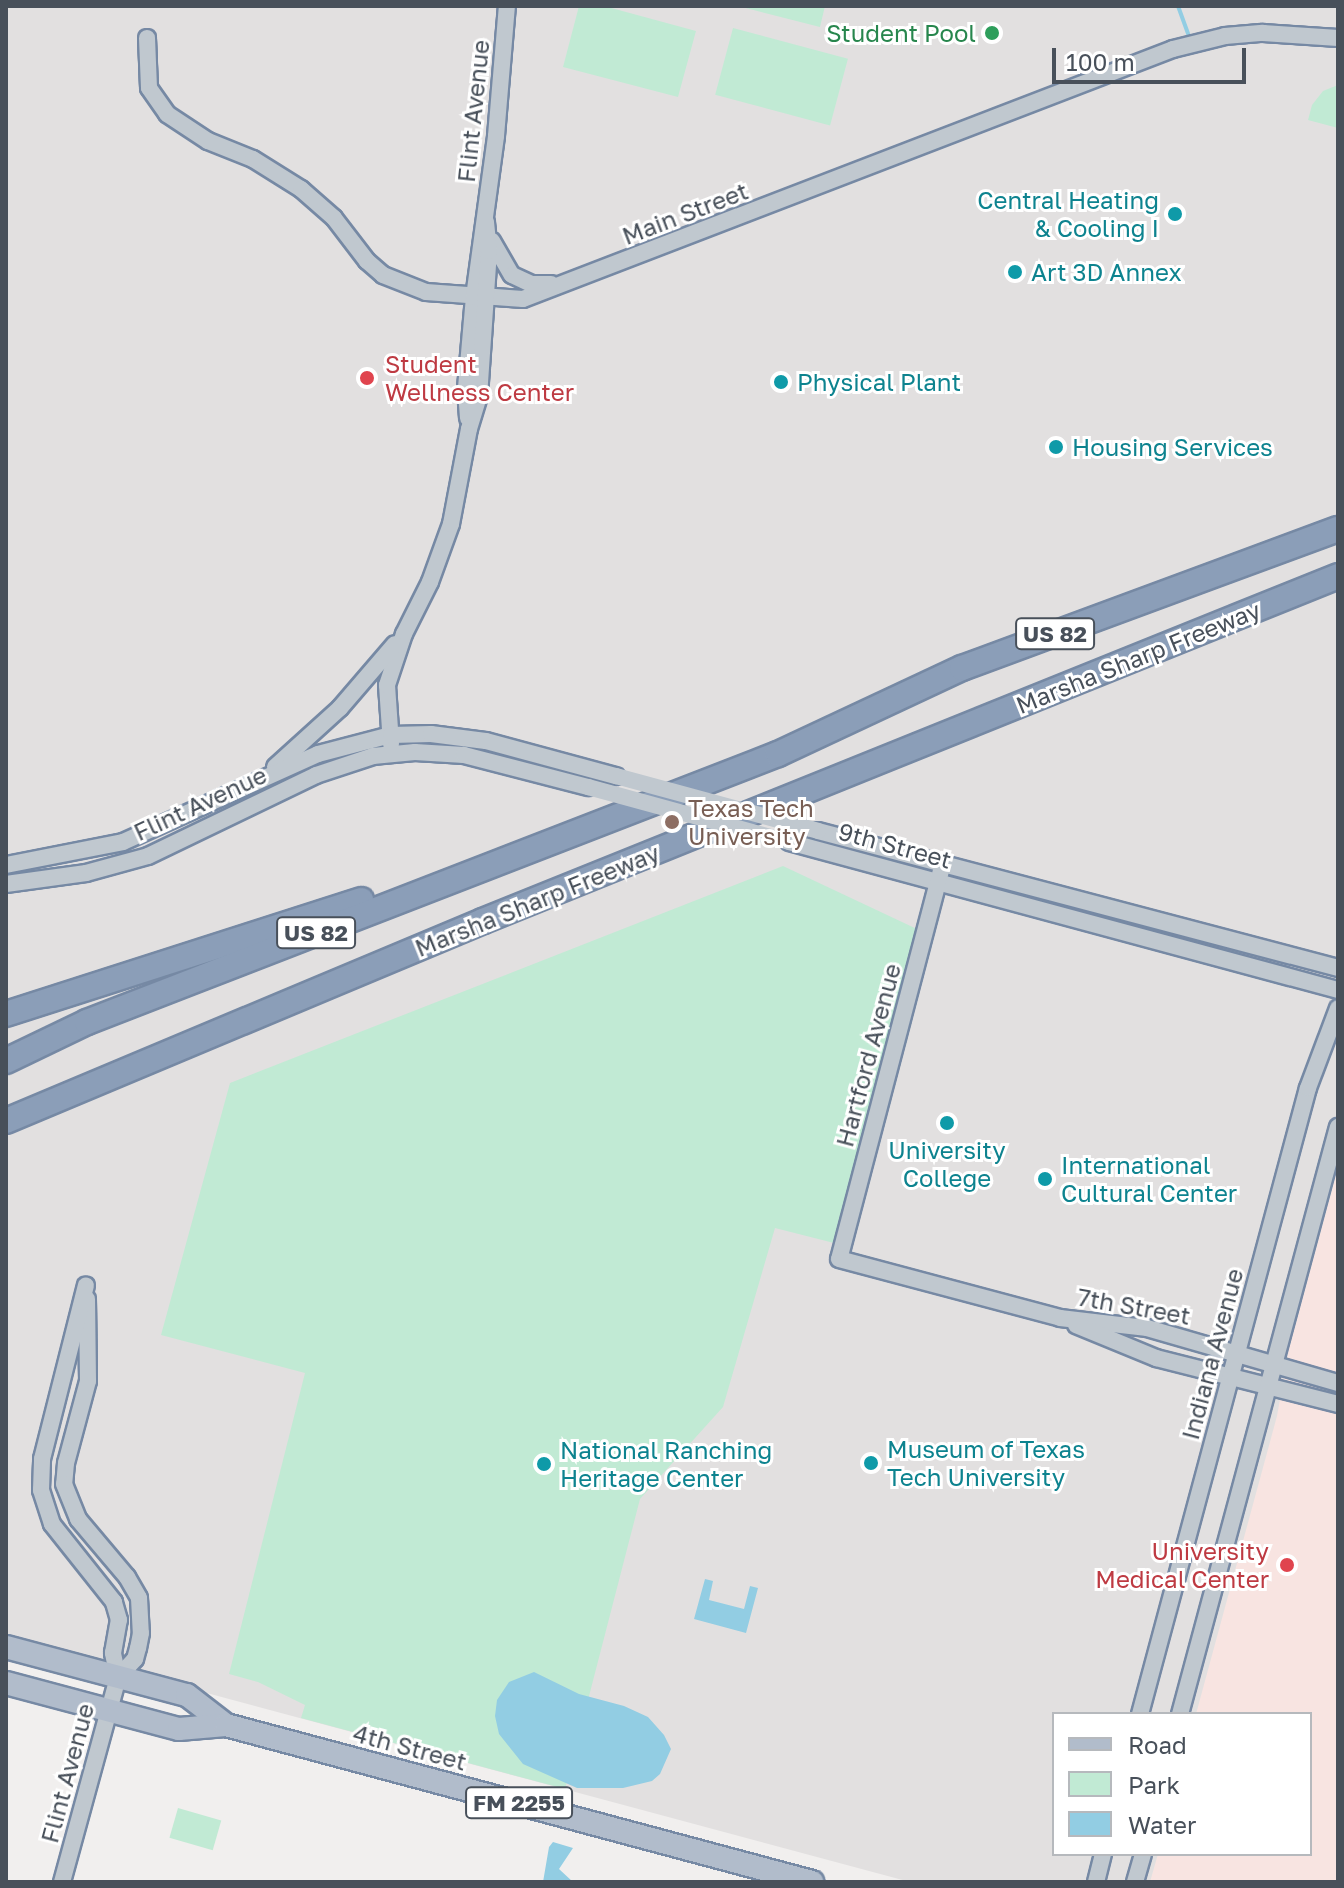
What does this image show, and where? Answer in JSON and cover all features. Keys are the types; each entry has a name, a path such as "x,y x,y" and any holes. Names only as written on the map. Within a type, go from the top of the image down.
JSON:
{"highway":[{"name":"Marsha Sharp Freeway","path":"6,1061 87,1022 778,754 962,668 1338,529"},
{"name":"Marsha Sharp Freeway","path":"6,1121 483,921 1338,576"},
{"path":"6,1014 445,872 594,815 628,812"}],"main road":[{"name":"4th Street","path":"6,1647 187,1695 226,1725"},
{"name":"4th Street","path":"6,1683 179,1729 226,1725 812,1882"}],"street":[{"name":"Flint Avenue","path":"6,884 86,873 148,856 210,829 316,775 354,761 391,753 387,685 404,634 430,582 451,524 469,429 479,397 480,297 489,251 486,221 507,6"},
{"name":"Main Street","path":"147,38 146,74 149,88 178,123 208,141 270,168 301,189 334,218 367,261 394,281 426,292 523,299 1173,49 1225,36 1263,33 1338,38"},
{"path":"486,221 495,250 512,275 531,284 571,283"},
{"name":"Flint Avenue","path":"259,781 340,708 404,634"},
{"name":"9th Street","path":"391,735 431,734 486,741 1338,968"},
{"name":"Flint Avenue","path":"6,865 123,842 330,750 391,735"},
{"name":"9th Street","path":"391,753 464,755 1338,990"},
{"name":"Hartford Avenue","path":"839,1259 943,863"},
{"name":"Indiana Avenue","path":"1141,1712 1308,1088 1338,1008"},
{"path":"1181,1712 1338,1127"},
{"name":"7th Street","path":"839,1259 1060,1318 1147,1328 1338,1383"},
{"name":"Flint Avenue","path":"62,1882 118,1677 113,1653 119,1620 114,1602 52,1524 41,1490 42,1459 86,1285 88,1381 66,1463 64,1484 78,1519 127,1577 139,1598 141,1633 138,1648 135,1659 118,1677"},
{"name":"7th Street","path":"1060,1318 1128,1349 1338,1404"},
{"path":"1096,1882 1102,1856"},
{"path":"1135,1882 1142,1856"}],"shaded area":[{"name":"Texas Tech University","path":"6,6 1338,6 1338,1882 910,1882 6,1639"},
{"name":"University Medical Center","path":"1338,1168 1338,1882 1150,1882 1157,1856 1312,1856 1312,1712 1197,1712 1277,1416 1289,1349"}],"green space":[{"path":"579,6 604,6 696,31 678,97 563,67"},
{"path":"738,6 825,6 820,27"},
{"path":"733,28 848,59 830,125 715,95"},
{"path":"1338,85 1338,128 1308,120 1312,105 1323,91"},
{"name":"National Ranching Heritage Center","path":"783,866 919,930 838,1244 775,1228 723,1407 640,1499 565,1789 301,1718 305,1705 258,1682 229,1674 305,1373 161,1335 230,1083"},
{"path":"178,1808 221,1820 213,1850 169,1838"}],"water":[{"path":"705,1579 713,1581 709,1600 744,1609 750,1586 758,1588 746,1633 694,1619"},
{"path":"534,1672 579,1694 624,1706 648,1717 664,1735 671,1749 660,1774 652,1781 623,1788 577,1788 523,1764 499,1734 495,1716 497,1700 509,1682"},
{"path":"553,1842 573,1848 559,1869 573,1882 543,1882 549,1847"}],"waterway":[{"path":"1178,6 1191,42"}],"place":[{"name":"Student Pool","path":"992,33"},
{"name":"Central Heating & Cooling I","path":"1175,214"},
{"name":"Art 3D Annex","path":"1015,272"},
{"name":"Student Wellness Center","path":"367,378"},
{"name":"Physical Plant","path":"781,382"},
{"name":"Housing Services","path":"1056,447"},
{"name":"Texas Tech University","path":"672,822"},
{"name":"University College","path":"947,1123"},
{"name":"International Cultural Center","path":"1045,1179"},
{"name":"Museum of Texas Tech University","path":"871,1463"},
{"name":"National Ranching Heritage Center","path":"544,1464"},
{"name":"University Medical Center","path":"1287,1565"}]}
